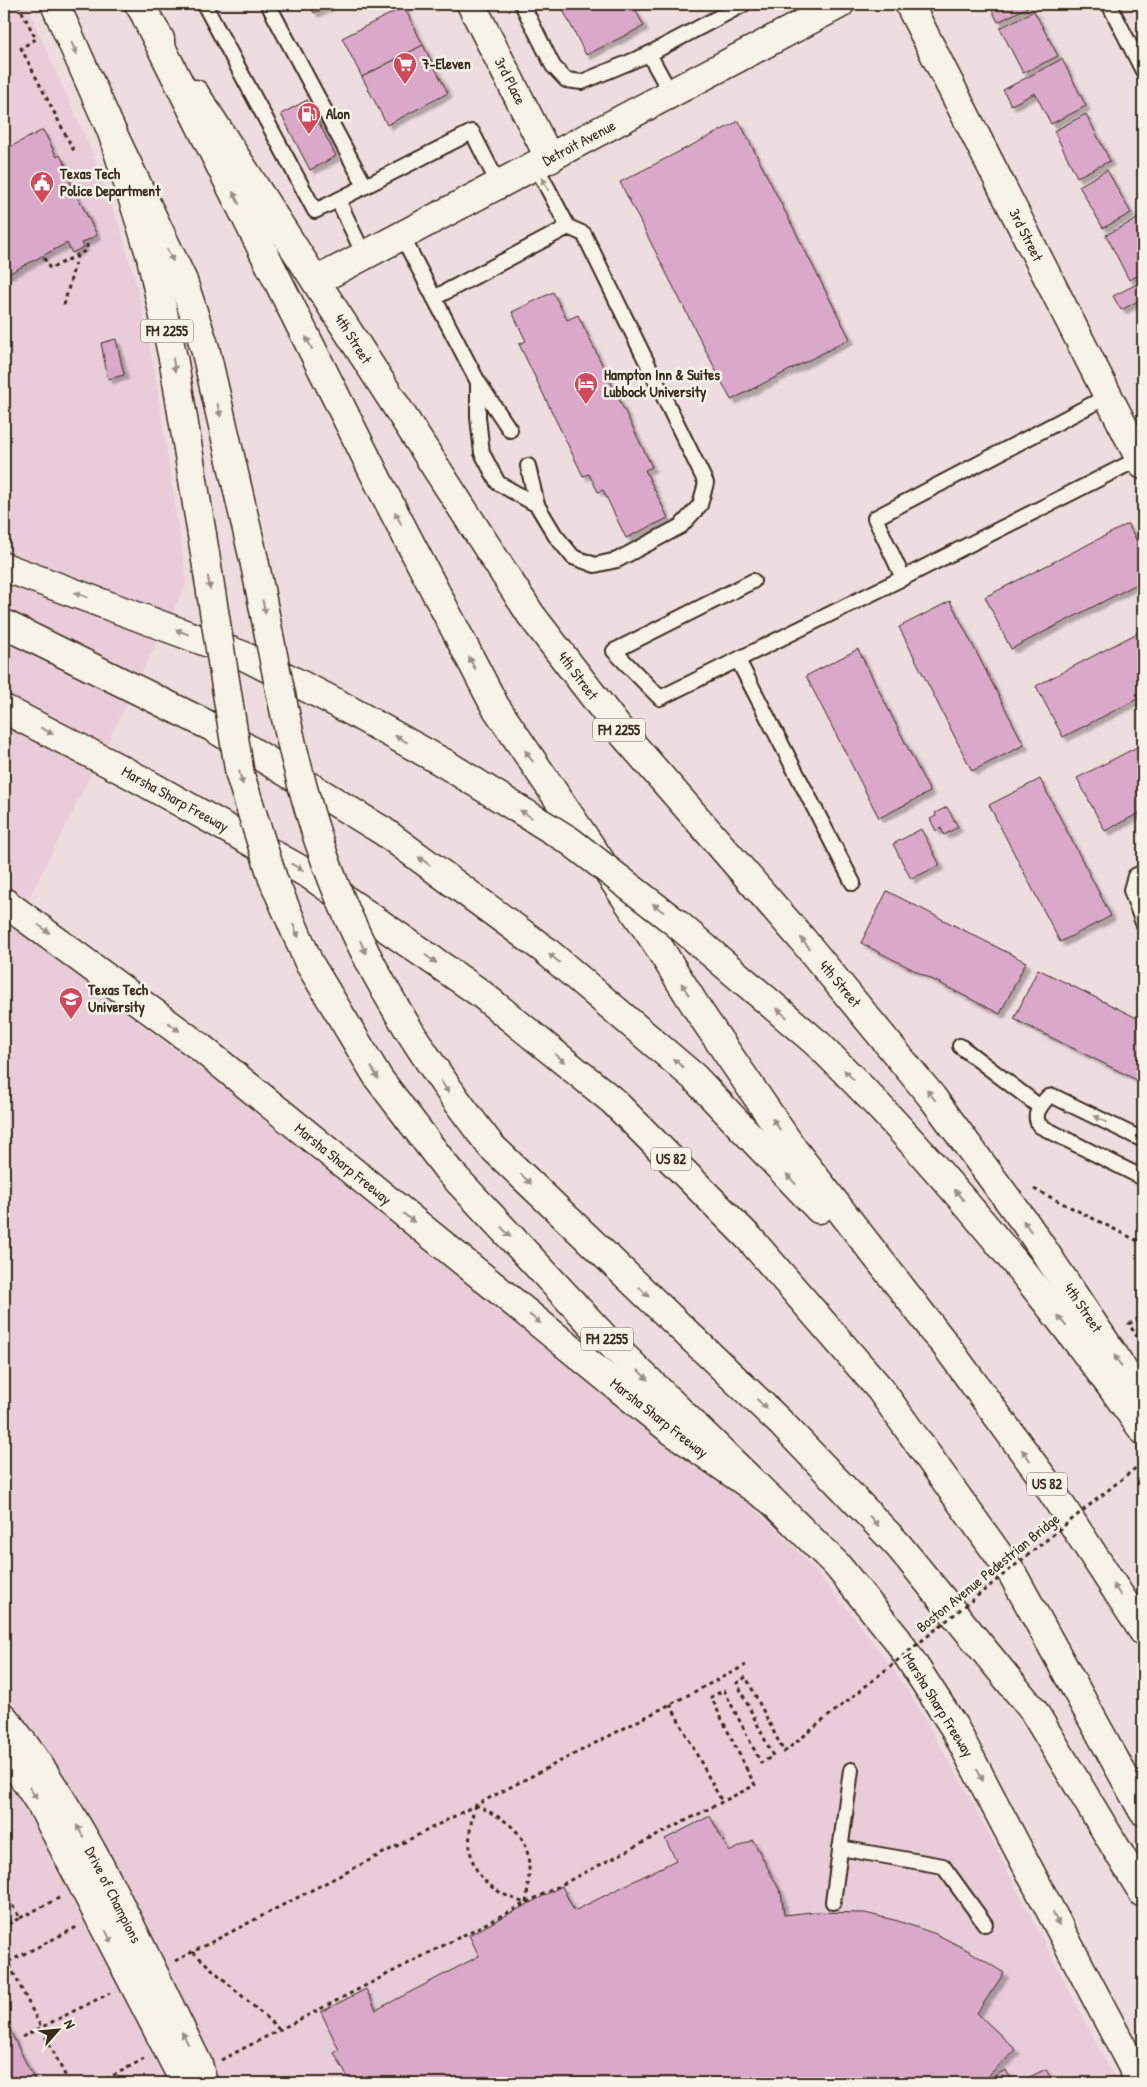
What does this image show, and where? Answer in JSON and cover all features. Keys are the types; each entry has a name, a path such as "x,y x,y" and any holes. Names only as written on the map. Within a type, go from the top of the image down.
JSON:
{"main road":[{"name":"FM 2255","path":"55,4 112,132 151,257 174,364 240,775 273,879 309,962 379,1079 449,1171 604,1337 771,1500"},
{"name":"3rd Place","path":"471,4 543,162"},
{"name":"3rd Street","path":"909,4 1142,462"},
{"name":"Detroit Avenue","path":"316,281 671,94 831,6"},
{"path":"143,11 382,489 495,706 655,941 700,1013 793,1150 944,1343"},
{"name":"4th Street","path":"143,11 531,615 618,728 802,939 932,1097 1026,1224 1091,1319 1143,1403"},
{"path":"112,132 182,281 202,339 254,560 297,765 326,862 377,980 448,1091 491,1146 782,1424 898,1545 1032,1710 1143,1893"},
{"path":"4,567 244,656 333,701 444,763 570,841 675,922 818,1045 882,1108 946,1178 1026,1275 1143,1430"},
{"name":"US 82","path":"4,624 212,727 383,831 545,950 694,1076 944,1343 1043,1478 1143,1631"},
{"name":"Marsha Sharp Freeway","path":"4,709 130,774 310,875 480,993 613,1101 750,1239 880,1388 1013,1575 1143,1811"},
{"name":"Marsha Sharp Freeway","path":"4,902 200,1047 668,1428 771,1500 836,1564 897,1639 930,1687 954,1727 1141,2083"},
{"name":"Drive of Champions","path":"4,1718 41,1765 82,1835 198,2064 203,2083"},
{"name":"Drive of Champions","path":"4,1754 42,1806 185,2083"}],"lane":[{"path":"204,4 315,211 472,132 499,185"},
{"path":"268,4 365,186"},
{"path":"522,4 553,66 566,80 582,82 649,54 744,4"},
{"path":"1109,4 1143,70"},
{"path":"649,54 671,94"},
{"path":"528,466 538,505 555,535 573,556 595,565 618,560 681,526 700,505 706,483 584,234 568,227 554,201 543,162"},
{"path":"338,200 364,256"},
{"path":"434,298 568,227"},
{"path":"402,236 478,382 510,430"},
{"path":"478,382 478,417 482,453 498,482 538,505"},
{"path":"903,578 875,518 1108,396"},
{"path":"753,581 614,651 660,698 1142,462"},
{"path":"738,660 853,883"},
{"path":"1143,872 1135,876 1131,890 1143,923"},
{"path":"960,1046 1040,1107"},
{"path":"1143,1140 1053,1096 1048,1096 1036,1114 1036,1121 1040,1126 1143,1178"},
{"path":"833,1902 851,1770"},
{"path":"840,1848 943,1866 984,1924"}],"path":[{"path":"18,4 36,39 21,48 74,150"},
{"path":"44,258 50,269 87,250 86,243"},
{"path":"64,305 77,255"},
{"path":"1143,1325 1138,1318 1129,1324 1143,1346"},
{"name":"Boston Avenue Pedestrian Bridge","path":"722,1802 755,1785 711,1697 724,1690 761,1763 773,1756 737,1683 746,1677 784,1752 1143,1462"},
{"path":"167,1965 746,1666"},
{"path":"214,2052 219,2061 722,1802 670,1704"},
{"path":"475,1805 497,1815 511,1825 523,1842 530,1858 526,1903"},
{"path":"475,1805 468,1840 474,1865 481,1878 490,1887 526,1903"},
{"path":"4,1892 20,1918"},
{"path":"4,1926 66,1894"},
{"path":"69,2083 8,1962 82,1924"},
{"path":"192,1952 280,2030"},
{"path":"22,2038 115,1990"},
{"path":"99,2083 149,2056"}],"shaded area":[{"name":"Texas Tech University","path":"4,4 26,4 91,150 121,230 141,303 155,373 187,583 15,927 233,1094 723,1478 795,1548 854,1617 904,1684 966,1790 1117,2083 4,2083"}],"building":[{"path":"309,4 332,4 314,13"},
{"path":"560,4 632,4 644,26 586,55"},
{"path":"989,4 1031,4 1032,5 998,22"},
{"path":"404,7 423,45 362,77 342,38"},
{"path":"1034,11 1058,56 1023,73 1000,28"},
{"name":"7-Eleven","path":"423,45 448,93 387,125 362,77"},
{"path":"1062,59 1086,106 1051,124 1035,93 1011,105 1003,90"},
{"name":"Alon","path":"307,100 336,156 310,170 281,114"},
{"path":"1086,114 1110,161 1077,177 1054,131"},
{"path":"739,121 850,339 731,400 620,182"},
{"name":"Texas Tech Police Department","path":"43,130 57,157 60,155 69,172 66,174 97,235 82,243 84,247 72,253 67,243 4,276 4,150"},
{"path":"1107,170 1131,213 1103,228 1079,186"},
{"path":"1141,217 1143,222 1143,273 1129,280 1106,235"},
{"path":"1143,281 1143,311 1138,301 1121,310 1113,296"},
{"name":"Hampton Inn & Suites Lubbock University","path":"553,292 567,320 578,315 652,467 645,470 668,518 626,538 603,490 598,492 589,474 583,476 519,344 526,341 512,312"},
{"path":"116,339 124,375 108,379 101,343"},
{"path":"1128,524 1143,553 1143,581 1011,649 985,597"},
{"path":"950,601 1024,745 972,771 899,627"},
{"path":"1143,630 1143,696 1063,737 1036,686"},
{"path":"858,649 930,792 879,818 806,676"},
{"path":"1143,744 1143,811 1105,831 1077,778"},
{"path":"1040,779 1111,916 1060,942 989,805"},
{"path":"947,807 958,827 944,835 941,828 936,831 930,819 936,816 935,813"},
{"path":"921,829 940,865 911,879 893,844"},
{"path":"887,891 1026,962 1000,1014 861,943"},
{"path":"1038,969 1143,1021 1143,1083 1014,1019"},
{"path":"710,1816 729,1852 753,1840 781,1893 784,1915 811,1912 865,1913 898,1921 936,1934 971,1952 1004,1973 977,2013 1016,2050 980,2083 351,2083 334,2053 339,2050 321,2012 366,1989 376,2010 479,1956 469,1935 562,1886 574,1911 676,1860 665,1839"},
{"path":"4,2019 36,2083 4,2083"},
{"path":"1046,2069 1053,2083 1017,2083"},
{"path":"1006,2070 1013,2083 980,2083"}],"place":[{"name":"7-Eleven","path":"405,85"},
{"name":"Alon","path":"309,135"},
{"name":"Texas Tech Police Department","path":"42,204"},
{"name":"Hampton Inn & Suites Lubbock University","path":"586,405"},
{"name":"Texas Tech University","path":"71,1020"}]}
